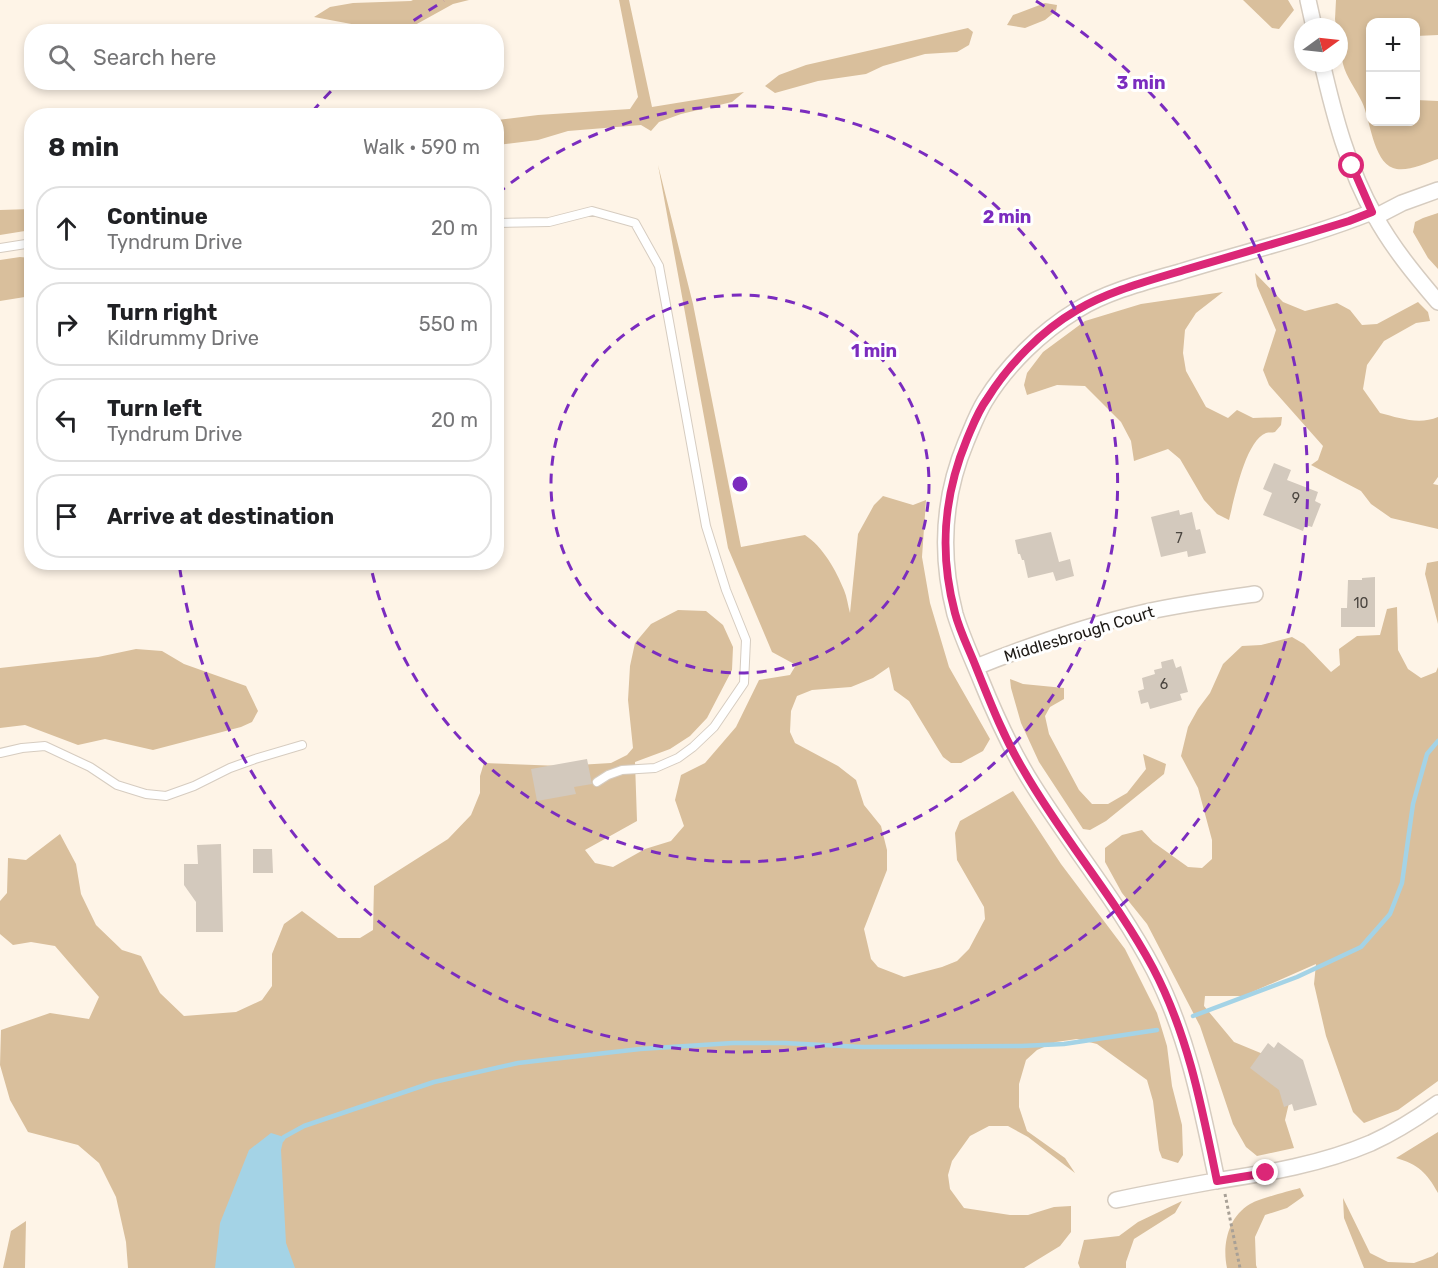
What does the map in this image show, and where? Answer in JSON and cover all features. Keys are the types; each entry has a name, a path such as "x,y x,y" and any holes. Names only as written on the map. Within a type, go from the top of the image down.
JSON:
{"street":[{"path":"1308,0 1312,18"},
{"path":"1324,72 1337,124 1352,166 1374,214 1398,251 1438,302"},
{"path":"1220,1181 1195,1079 1181,1033 1153,968 1023,770 994,711 962,633 955,613 945,551 947,511 957,463 985,400 1029,348 1074,311 1150,281 1374,214 1438,190"},
{"name":"Middlesbrough Court","path":"976,667 1044,642 1125,618 1173,607 1255,594"},
{"path":"1116,1200 1266,1173 1348,1152 1396,1130 1438,1103"}],"lane":[{"path":"504,223 549,222 592,211 635,224 659,266 706,526 726,590 746,640 744,683 714,727 678,758 655,768 622,770 597,782"},
{"path":"0,248 24,244"},
{"path":"0,753 45,746 90,767 117,785 146,794 166,796 194,786 238,765 302,745"}],"path":[{"path":"1220,1181 1240,1268"}],"shaded area":[{"path":"469,0 453,4 417,24 351,24 314,17 330,7 353,3"},
{"path":"619,0 629,0 652,107 744,92 732,102 681,114 659,122 651,131 641,125 568,131 538,140 504,144 504,119 630,109 638,97"},
{"path":"1243,0 1288,0 1294,10 1279,29 1272,28"},
{"path":"1336,0 1438,0 1438,35 1420,36 1420,18 1366,18 1366,113 1345,72 1348,72 1348,18 1335,18"},
{"path":"1045,3 1057,5 1056,11 1045,20 1025,28 1007,25 1013,15"},
{"path":"968,28 973,32 969,45 957,52 925,54 883,66 866,74 818,81 775,93 765,86 779,75 806,65"},
{"path":"1420,100 1438,101 1438,159 1416,167 1393,168 1381,157 1370,126 1420,126"},
{"path":"658,165 693,304 741,547 805,535 818,546 833,567 841,582 850,613 858,534 874,505 883,496 913,505 926,500 922,557 930,603 949,667 990,739 983,751 961,763 951,763 943,757 909,701 894,690 889,667 873,678 851,687 812,690 797,696 791,711 790,732 795,743 838,766 856,780 864,805 881,826 887,850 887,870 864,929 871,959 878,967 904,977 957,961 969,949 985,919 984,907 957,860 955,833 960,821 1013,791 1061,864 1125,949 1157,1013 1167,1046 1172,1086 1182,1125 1183,1155 1178,1163 1162,1158 1153,1101 1147,1080 1097,1044 1077,1039 1056,1042 1037,1050 1026,1060 1019,1084 1019,1107 1027,1131 1065,1158 1075,1173 1028,1137 1008,1126 989,1126 970,1136 952,1161 948,1175 950,1189 964,1208 1010,1215 1028,1215 1054,1207 1071,1206 1071,1232 1060,1246 1024,1268 128,1268 126,1242 116,1197 99,1163 78,1145 28,1132 10,1100 0,1065 1,1030 50,1013 89,1019 99,997 55,946 31,942 13,945 0,934 0,901 7,893 8,858 26,860 60,834 76,864 81,894 96,925 122,950 141,956 160,993 184,1016 236,1012 262,1000 272,986 272,954 284,924 302,911 338,938 360,938 373,930 374,886 448,839 471,815 480,793 480,776 484,763 561,766 611,763 627,755 633,748 628,700 630,666 635,643 651,624 678,610 706,611 723,625 733,647 732,670 707,718 690,736 670,749 635,762 637,821 585,850 595,863 613,867 645,849 671,841 684,826 675,800 681,775 705,763 736,727 759,680 790,675 796,665 772,652 728,548"},
{"path":"24,209 24,231 0,235 0,210"},
{"path":"1438,213 1438,269 1428,258 1413,232 1415,222"},
{"path":"24,257 24,297 0,301 0,260"},
{"path":"1255,273 1283,302 1305,311 1337,303 1350,310 1362,325 1377,324 1418,302 1428,312 1430,321 1416,323 1384,341 1367,365 1363,389 1380,413 1416,421 1438,417 1438,477 1433,484 1438,485 1438,529 1391,518 1371,504 1361,491 1311,465 1318,460 1323,446 1269,385 1263,370 1276,330 1257,286"},
{"path":"1223,292 1196,313 1185,330 1183,353 1186,371 1206,407 1228,418 1237,410 1253,418 1282,417 1281,425 1275,432 1266,433 1252,447 1237,486 1229,520 1217,514 1204,500 1180,459 1168,449 1134,461 1131,441 1121,422 1085,386 1057,385 1027,395 1024,385 1027,373 1043,352 1085,321 1141,304"},
{"path":"1438,561 1438,624 1425,574 1427,563"},
{"path":"1397,607 1398,650 1408,669 1421,678 1436,672 1438,667 1438,1081 1398,1110 1364,1123 1353,1112 1326,1036 1314,984 1316,964 1243,996 1205,996 1204,1006 1234,1042 1263,1054 1289,1103 1285,1120 1294,1148 1257,1156 1246,1147 1233,1124 1200,1026 1147,924 1122,893 1105,862 1105,848 1122,835 1142,830 1153,842 1188,867 1202,868 1212,859 1212,840 1198,788 1181,756 1188,727 1210,693 1223,664 1242,646 1261,645 1292,637 1304,644 1331,672 1340,665 1339,649 1357,636 1380,635 1387,609"},
{"path":"136,649 162,651 184,664 246,686 258,711 252,722 241,727 153,750 105,739 78,745 25,725 0,728 0,668 98,657"},
{"path":"1010,679 1023,684 1064,688 1064,699 1050,707 1045,716 1049,734 1079,790 1092,804 1108,804 1127,793 1146,769 1143,754 1166,764 1164,774 1106,821 1090,830 1083,829 1039,762 1021,723"},
{"path":"1438,1132 1438,1193 1421,1170 1396,1158"},
{"path":"1300,1188 1304,1196 1287,1208 1265,1215 1255,1237 1257,1268 1227,1268 1226,1241 1236,1216 1250,1204"},
{"path":"1343,1198 1370,1253 1388,1262 1414,1263 1438,1252 1438,1268 1364,1268 1344,1218"},
{"path":"1182,1201 1175,1213 1134,1239 1126,1268 1080,1268 1078,1263 1084,1240 1119,1236 1138,1222"},
{"path":"26,1221 25,1268 3,1268 11,1231"}],"water":[{"path":"271,1133 284,1137 281,1150 286,1243 295,1268 215,1268 220,1223 249,1150"}],"building":[{"path":"1274,463 1291,470 1287,480 1318,492 1315,501 1321,504 1312,527 1305,525 1303,531 1263,515 1272,493 1263,489"},
{"path":"1179,510 1180,515 1192,512 1196,530 1200,529 1206,553 1188,557 1187,551 1161,557 1151,517"},
{"path":"1051,532 1059,562 1070,559 1074,576 1056,581 1053,572 1028,578 1024,560 1018,554 1015,540"},
{"path":"1375,577 1375,627 1341,627 1341,608 1347,608 1348,580"},
{"path":"1173,659 1176,668 1181,666 1188,692 1180,694 1182,700 1150,709 1148,702 1141,704 1138,691 1144,689 1142,678 1155,674 1154,670 1162,668 1161,662"},
{"path":"587,759 592,784 574,787 576,794 537,801 531,769"},
{"path":"221,844 223,932 196,932 196,902 184,885 184,864 198,864 197,845"},
{"path":"253,849 272,849 273,873 253,873"},
{"path":"1278,1042 1303,1060 1317,1105 1294,1111 1292,1104 1284,1107 1279,1090 1250,1068 1268,1043 1274,1048"}],"waterway":[{"path":"1193,1016 1297,977 1361,947 1390,914 1402,883 1413,804 1427,754 1438,741"},
{"path":"282,1140 304,1126 434,1082 518,1063 640,1049 733,1043 862,1047 1064,1044 1157,1030"}],"route":[{"path":"1266,1173 1217,1181 1195,1079 1181,1033 1153,968 1023,770 1002,728 955,613 945,551 948,499 957,463 985,400 1029,348 1044,334 1074,311 1103,297 1372,212 1352,166"}]}
